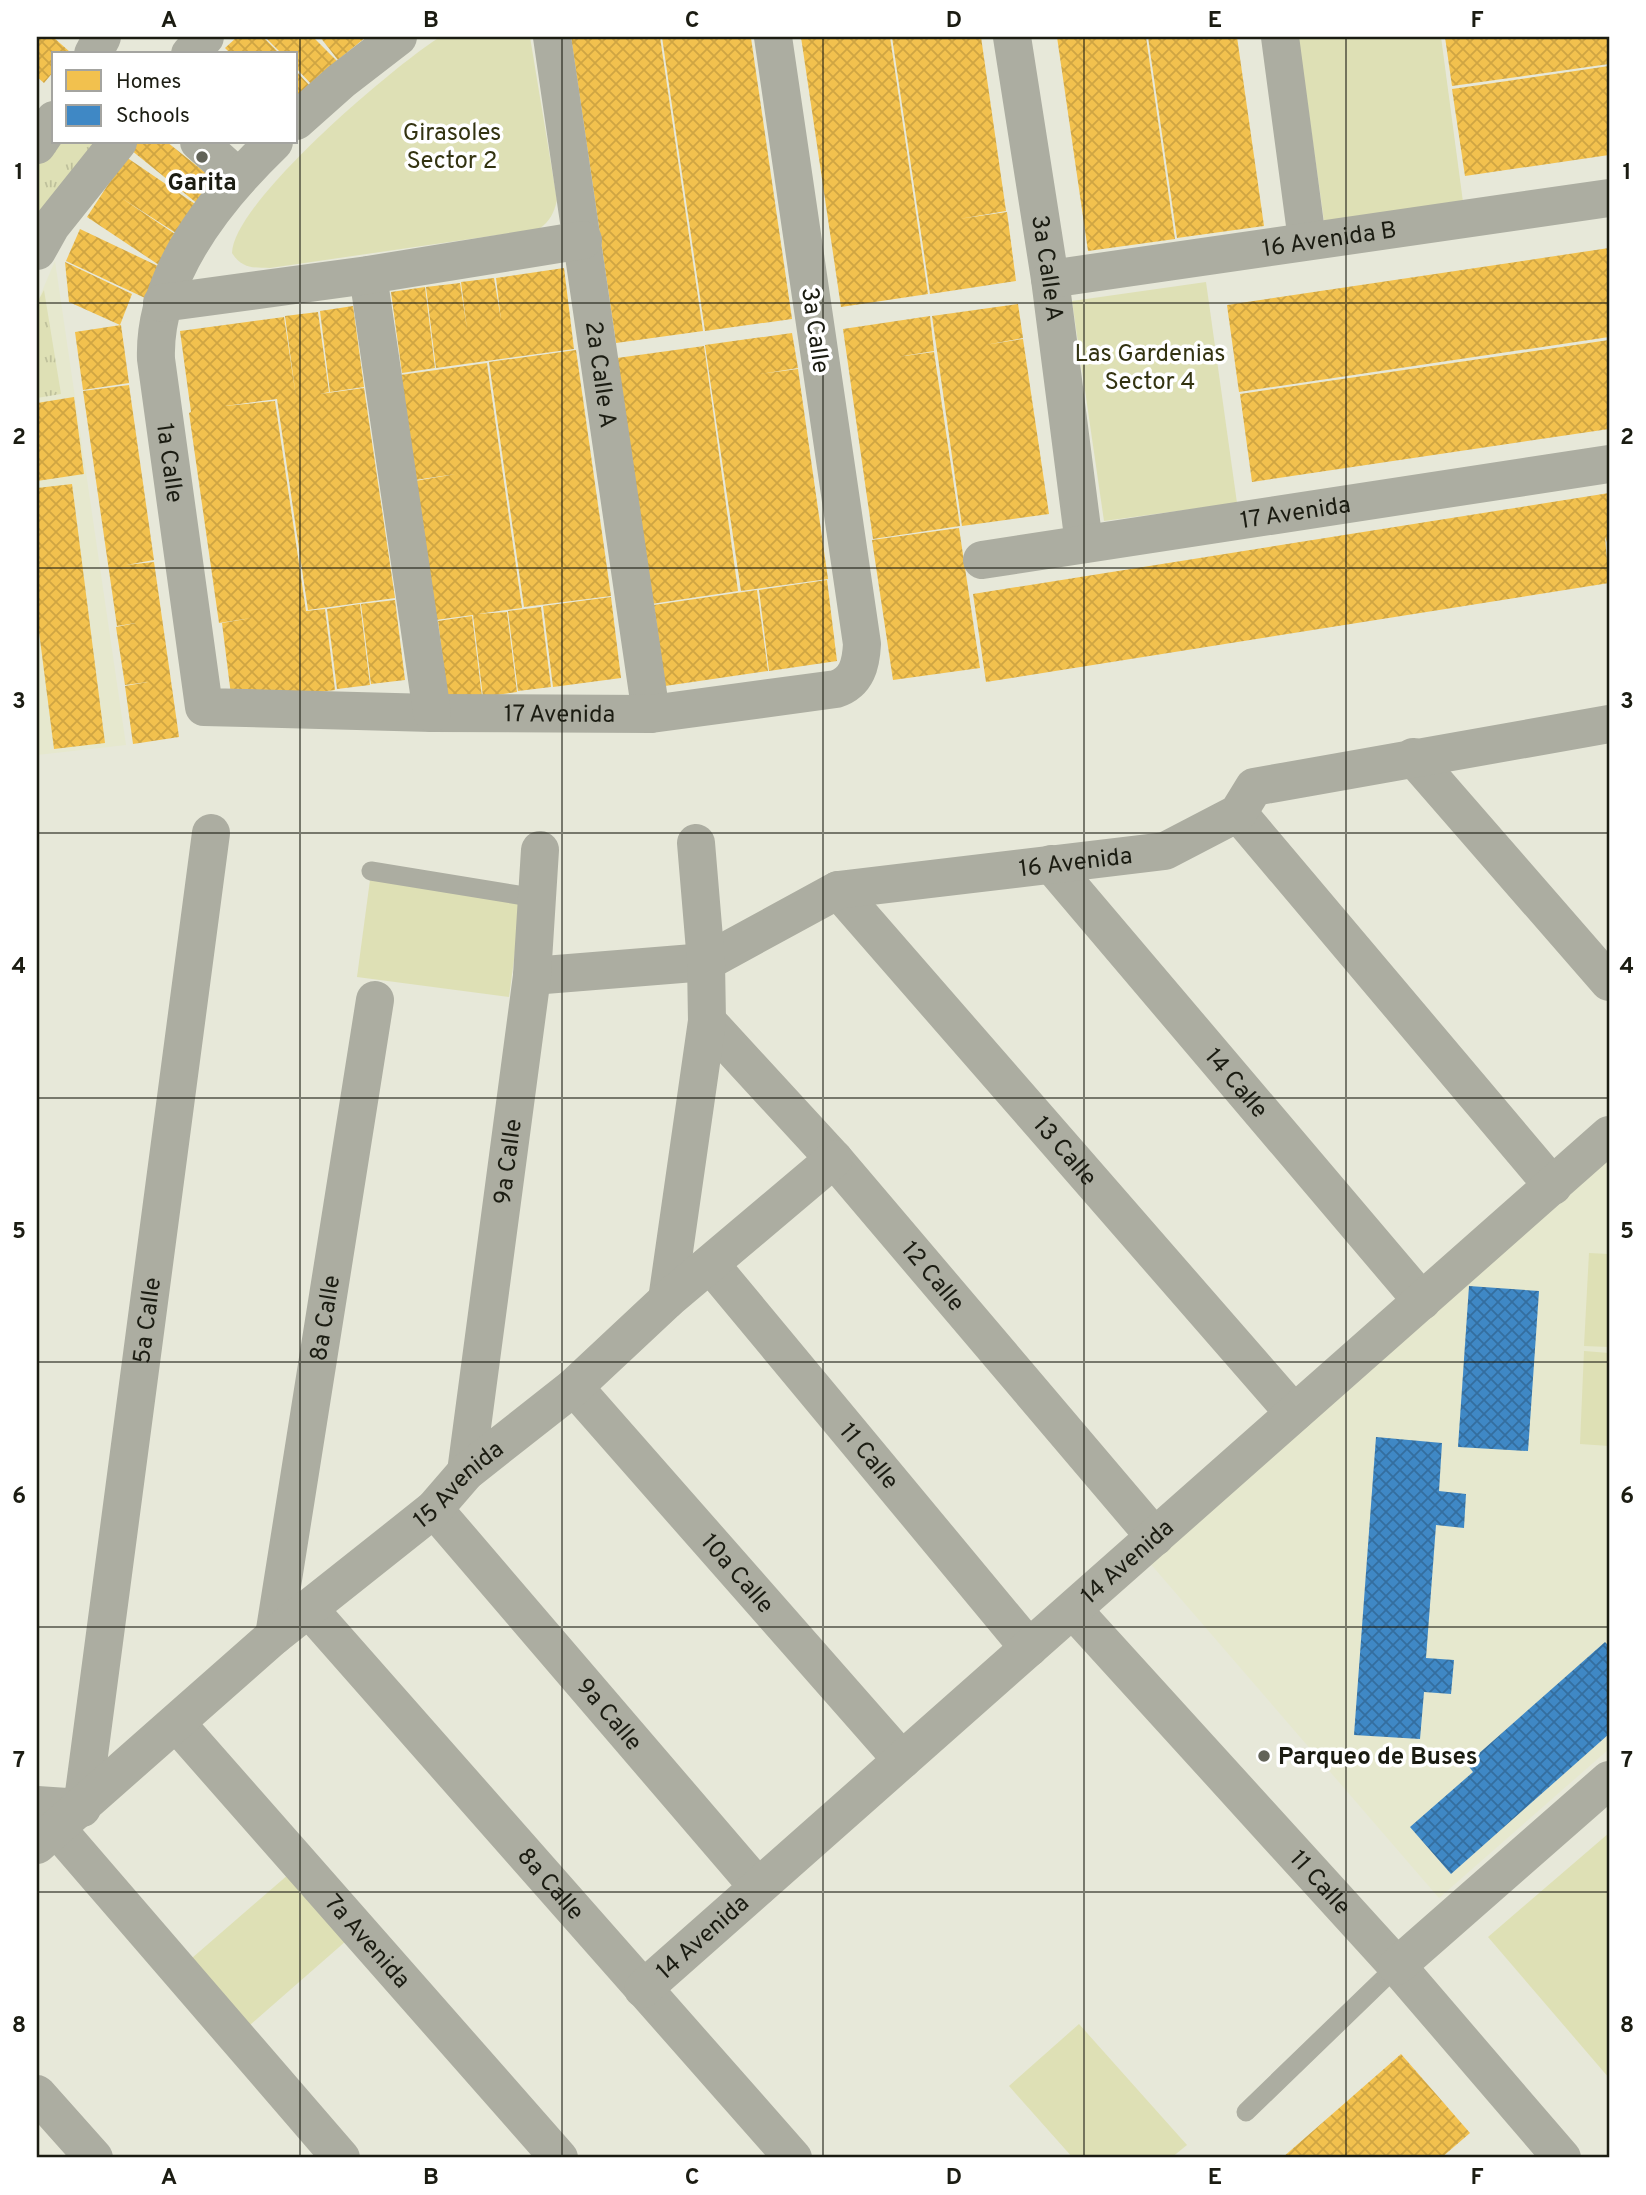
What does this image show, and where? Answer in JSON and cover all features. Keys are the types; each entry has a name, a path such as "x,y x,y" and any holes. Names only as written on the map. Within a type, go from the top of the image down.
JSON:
{"street":[{"path":"192,52 205,37"},
{"path":"298,119 341,80 398,37"},
{"name":"2a Calle A","path":"552,37 651,714"},
{"name":"3a Calle","path":"773,37 858,623"},
{"name":"3a Calle A","path":"1012,37 1050,279 1084,544"},
{"path":"1280,37 1307,240"},
{"path":"37,145 52,123"},
{"path":"37,251 51,226 116,144"},
{"path":"211,144 258,153"},
{"name":"1a Calle","path":"204,707 156,359 155,331 162,303 200,225 258,153"},
{"name":"16 Avenida B","path":"1050,279 1609,198"},
{"path":"162,303 368,275 583,240"},
{"path":"368,275 432,713"},
{"name":"17 Avenida","path":"982,560 1609,464"},
{"name":"17 Avenida","path":"204,707 432,713 651,714 843,687 854,677 860,662 858,623"},
{"name":"16 Avenida","path":"532,976 706,962 838,890 1165,850 1238,813 1254,787 1413,757 1608,725"},
{"path":"1413,757 1609,982"},
{"path":"1238,813 1553,1185"},
{"name":"5a Calle","path":"53,1822 211,833"},
{"path":"667,1300 707,1021 706,962 696,843"},
{"name":"9a Calle","path":"467,1472 532,976 540,850"},
{"name":"14 Calle","path":"1051,864 1422,1301"},
{"name":"13 Calle","path":"838,890 1294,1413"},
{"name":"8a Calle","path":"274,1636 375,1000"},
{"name":"12 Calle","path":"707,1021 834,1159 1155,1537"},
{"name":"14 Avenida","path":"643,1989 1609,1135"},
{"name":"15 Avenida","path":"53,1822 177,1724 274,1636 434,1509 467,1472 575,1387 667,1300 834,1159"},
{"name":"11 Calle","path":"711,1265 1029,1648"},
{"name":"10a Calle","path":"575,1387 902,1760"},
{"name":"9a Calle","path":"434,1509 758,1887"},
{"name":"8a Calle","path":"309,1609 793,2158"},
{"name":"11 Calle","path":"1073,1610 1397,1966 1562,2158"},
{"name":"7a Avenida","path":"177,1724 559,2158"},
{"path":"1397,1966 1609,1780"},
{"path":"53,1822 341,2158"},
{"path":"37,2094 94,2158"}],"lane":[{"path":"371,871 537,898"},
{"path":"1246,2112 1397,1966"}],"shaded area":[{"path":"55,261 126,745 37,755 37,303"},
{"path":"1609,1146 1609,1749 1439,1898 1142,1554"}],"green space":[{"name":"Girasoles Sector 2","path":"440,37 530,37 557,200 546,223 539,229 270,268 253,267 239,262 232,253 239,230 286,170 355,104"},
{"path":"1298,37 1441,37 1463,202 1324,221"},
{"path":"37,139 52,140 52,144 122,144 37,251"},
{"name":"Las Gardenias Sector 4","path":"1206,282 1237,503 1104,521 1072,301"},
{"path":"44,290 61,394 37,398 37,303"},
{"path":"370,880 522,900 509,997 357,977"},
{"path":"1589,1253 1609,1254 1609,1347 1584,1346"},
{"path":"1584,1351 1609,1353 1609,1446 1580,1444"},
{"path":"1609,1833 1609,2078 1488,1937"},
{"path":"289,1874 346,1941 235,2038 177,1971"},
{"path":"1079,2024 1187,2145 1171,2158 1073,2158 1009,2086"}],"building: Homes":[{"path":"37,37 53,37 70,52 52,52 52,73 44,83 37,77"},
{"path":"237,37 263,37 278,52 229,52 225,48"},
{"path":"265,37 313,37 337,61 312,85 298,70 298,52 280,52"},
{"path":"320,37 366,37 338,60"},
{"path":"571,37 660,37 703,331 616,343"},
{"path":"662,37 751,38 792,319 705,331"},
{"path":"801,37 890,37 928,294 841,307"},
{"path":"892,37 981,37 1006,211 959,219 1007,212 1016,281 930,294"},
{"path":"1057,37 1146,37 1175,239 1088,251"},
{"path":"1148,37 1237,37 1264,226 1177,238"},
{"path":"1445,37 1609,37 1609,64 1452,86"},
{"path":"1609,66 1609,155 1465,176 1452,89"},
{"path":"298,73 311,87 298,100"},
{"path":"136,144 170,144 217,182 199,205 131,150"},
{"path":"126,157 198,206 179,235 120,197 178,236 159,265 87,217"},
{"path":"80,229 160,267 145,298 66,261"},
{"path":"1609,248 1609,337 1239,392 1227,305"},
{"path":"65,262 132,294 120,325 69,302"},
{"path":"564,268 574,349 436,368 426,287 460,283 467,329 461,282 494,278 501,320 496,278"},
{"path":"425,287 435,368 402,373 391,292"},
{"path":"1018,304 1023,338 985,345 1023,339 1049,514 962,526 932,316"},
{"path":"353,306 364,387 330,392 320,311"},
{"path":"318,312 329,392 320,394 364,388 395,598 308,610 277,399 225,406 275,401 306,611 325,609 335,690 232,703 222,623 257,617 219,623 180,331 284,317 296,397 285,316"},
{"path":"930,316 934,351 897,357 934,352 960,526 873,539 843,329"},
{"path":"121,325 129,383 83,390 75,332"},
{"path":"792,333 798,368 760,374 798,369 828,579 741,591 705,345"},
{"path":"1609,340 1609,429 1252,482 1240,394"},
{"path":"704,346 738,591 651,604 617,358"},
{"path":"576,350 611,596 524,607 489,362"},
{"path":"487,363 522,608 477,614 507,612 517,692 483,697 473,615 435,620 415,481 456,474 415,480 400,375"},
{"path":"129,385 154,560 126,565 154,562 179,737 133,744 125,686 148,682 125,685 116,627 136,623 117,626 83,391"},
{"path":"74,397 84,474 37,481 37,403"},
{"path":"72,484 105,743 54,749 37,616 37,488"},
{"path":"1609,493 1609,547 1605,537 1609,583 986,682 973,594"},
{"path":"959,528 980,668 893,680 872,540"},
{"path":"827,580 837,661 769,671 759,590"},
{"path":"757,590 768,671 665,686 654,605"},
{"path":"611,597 621,678 553,687 543,606"},
{"path":"395,600 405,680 371,684 361,604"},
{"path":"360,604 370,685 337,689 327,609"},
{"path":"541,607 551,687 518,691 508,611"},
{"path":"472,616 482,697 448,701 438,621"},
{"path":"1401,2054 1470,2133 1441,2158 1282,2158"}],"building: Schools":[{"path":"1469,1286 1539,1291 1528,1451 1458,1447"},
{"path":"1376,1437 1442,1443 1439,1491 1466,1494 1464,1528 1436,1525 1426,1658 1454,1660 1451,1694 1424,1692 1420,1739 1354,1735"},
{"path":"1605,1642 1609,1646 1609,1734 1451,1874 1410,1827 1473,1772 1467,1764"}],"place":[{"name":"Garita","path":"202,157"},
{"name":"Parqueo de Buses","path":"1264,1756"}]}
